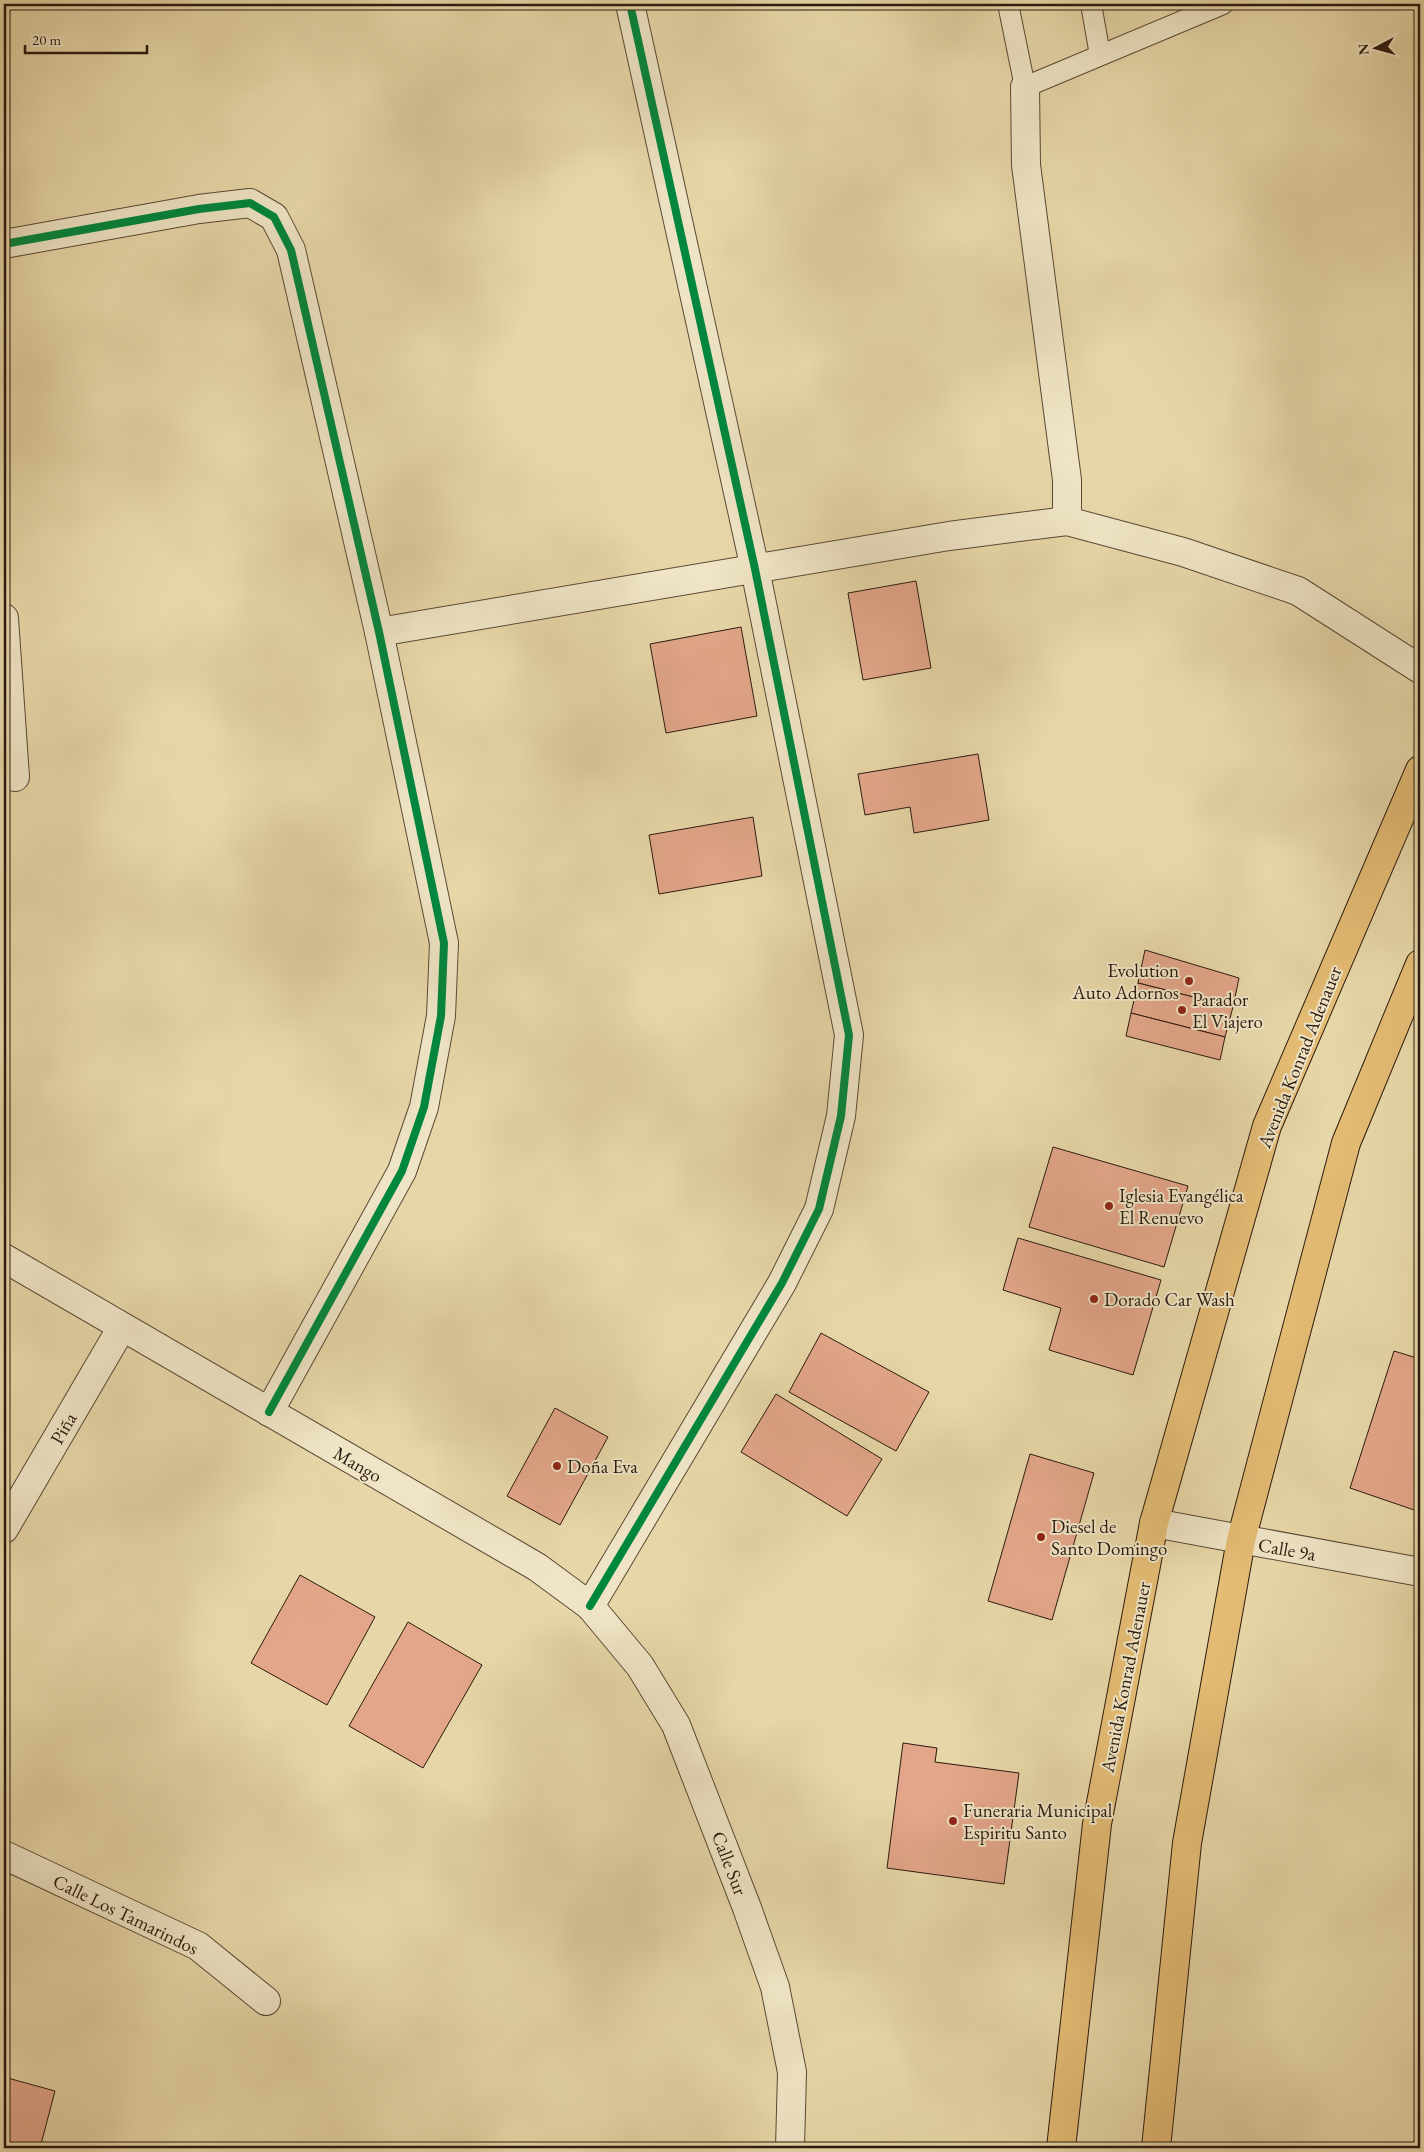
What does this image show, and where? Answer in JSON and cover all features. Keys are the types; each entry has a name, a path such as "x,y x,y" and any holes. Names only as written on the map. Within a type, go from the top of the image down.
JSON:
{"main road":[{"name":"Avenida Konrad Adenauer","path":"1061,2148 1097,1824 1154,1523 1267,1126 1420,770"},
{"path":"1156,2148 1187,1842 1241,1540 1346,1143 1420,964"}],"street":[{"path":"590,1606 782,1284 819,1209 842,1116 849,1035 755,569 630,4"},
{"path":"1024,87 1026,165 1067,480 1067,521"},
{"path":"4,244 199,208 250,203 274,217 291,250 379,632 444,943 441,1016 424,1107 402,1172 268,1412"},
{"path":"379,632 949,536 1067,521 1183,552 1298,591 1420,670"},
{"path":"4,618 15,777"},
{"name":"Mango","path":"4,1258 537,1567 590,1606"},
{"name":"Piña","path":"4,1529 122,1327"},
{"name":"Calle 9a","path":"1154,1523 1420,1572"},
{"name":"Calle Sur","path":"590,1606 640,1666 676,1726 747,1908 775,1987 792,2072 790,2148"},
{"name":"Calle Los Tamarindos","path":"4,1855 198,1946 266,2001"}],"lane":[{"path":"1008,4 1024,87 1223,4"},
{"path":"1091,4 1100,55"}],"building":[{"path":"916,581 931,668 863,680 848,593"},
{"path":"741,627 757,716 666,733 650,644"},
{"path":"978,754 989,820 914,833 910,807 865,815 858,774"},
{"path":"753,817 762,876 659,894 649,835"},
{"name":"Evolution Auto Adornos","path":"1145,950 1239,978 1233,1007 1138,983"},
{"name":"Parador El Viajero","path":"1138,983 1233,1007 1225,1037 1131,1013"},
{"path":"1131,1013 1225,1037 1220,1060 1126,1036"},
{"name":"Iglesia Evangélica El Renuevo","path":"1053,1147 1188,1186 1164,1267 1029,1227"},
{"name":"Dorado Car Wash","path":"1018,1238 1161,1280 1133,1375 1049,1350 1061,1308 1003,1290"},
{"path":"821,1333 929,1392 896,1451 789,1392"},
{"path":"1394,1351 1420,1359 1420,1512 1350,1488"},
{"path":"776,1394 882,1459 847,1516 741,1452"},
{"name":"Doña Eva","path":"555,1408 608,1437 560,1525 507,1496"},
{"name":"Diesel de Santo Domingo","path":"1030,1454 1094,1473 1052,1620 988,1601"},
{"path":"300,1575 375,1617 327,1705 251,1663"},
{"path":"408,1622 482,1665 423,1768 349,1726"},
{"name":"Funeraria Municipal Espiritu Santo","path":"903,1743 937,1748 935,1762 1019,1773 1004,1884 887,1868"},
{"path":"4,2077 55,2091 40,2148 4,2148"}],"cycle path":[{"path":"590,1606 782,1283 819,1209 841,1116 849,1035 755,569 630,4"},
{"path":"4,244 199,209 250,203 274,217 291,250 379,632 444,943 441,1016 424,1107 402,1171 269,1412"}],"place":[{"name":"Evolution Auto Adornos","path":"1189,981"},
{"name":"Parador El Viajero","path":"1182,1010"},
{"name":"Iglesia Evangélica El Renuevo","path":"1109,1206"},
{"name":"Dorado Car Wash","path":"1094,1299"},
{"name":"Doña Eva","path":"557,1466"},
{"name":"Diesel de Santo Domingo","path":"1041,1537"},
{"name":"Funeraria Municipal Espiritu Santo","path":"953,1821"}]}
